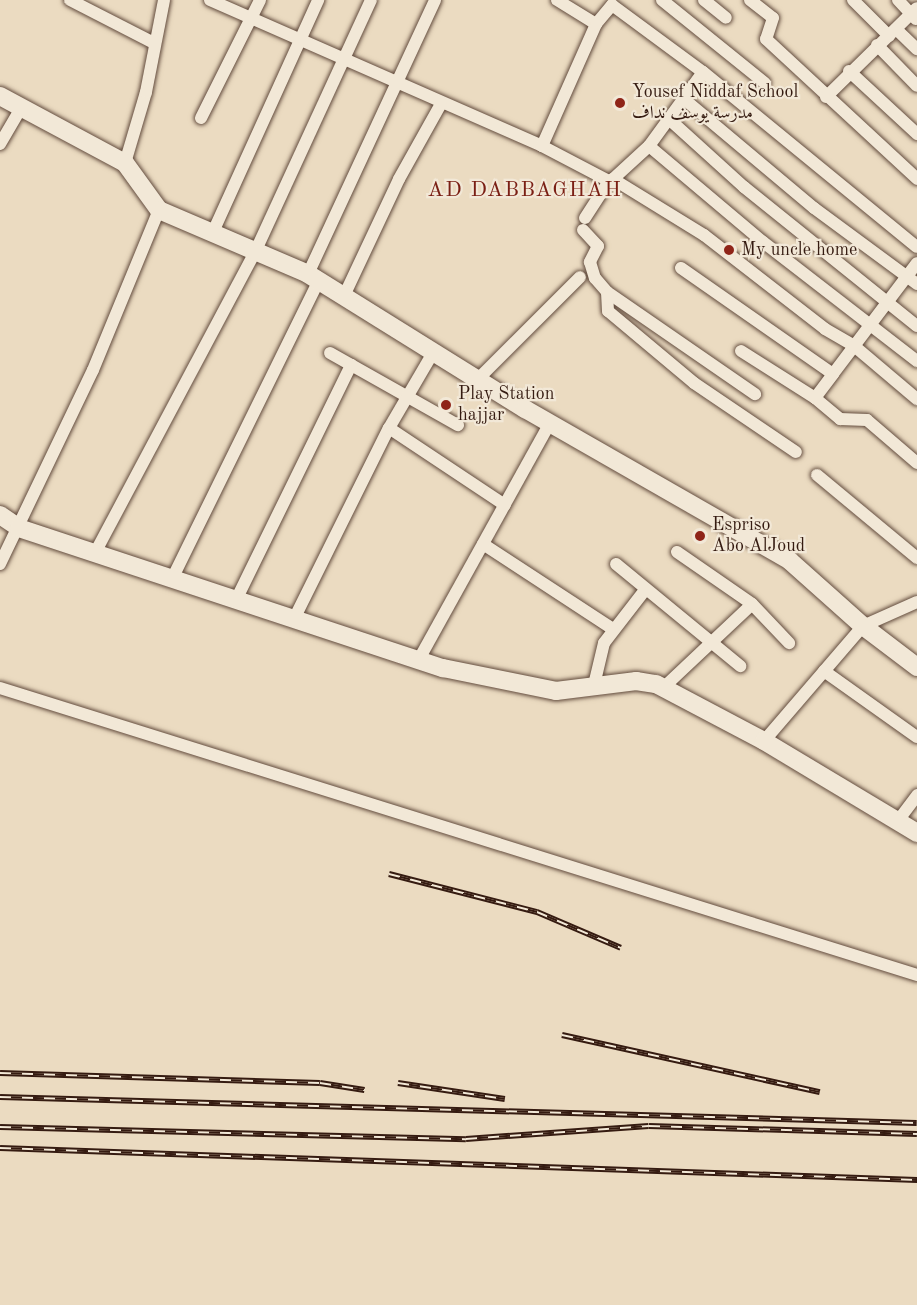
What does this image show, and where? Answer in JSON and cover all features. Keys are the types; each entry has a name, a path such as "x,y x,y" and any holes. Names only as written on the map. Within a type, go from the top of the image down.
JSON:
{"street":[{"path":"70,0 154,43"},
{"path":"125,163 146,92 164,0"},
{"path":"210,0 399,86 542,146 611,180 704,235 825,329 853,345 917,399"},
{"path":"201,118 261,0"},
{"path":"213,232 318,0"},
{"path":"95,553 256,250 371,0"},
{"path":"172,579 314,277 435,0"},
{"path":"557,0 596,24"},
{"path":"662,0 765,82"},
{"path":"704,0 726,18"},
{"path":"750,0 773,18 766,39 826,97 917,178"},
{"path":"853,0 893,33 917,49"},
{"path":"826,97 849,71 915,14 898,0"},
{"path":"542,146 596,24 612,2 917,247"},
{"path":"877,45 917,86"},
{"path":"849,71 917,134"},
{"path":"702,72 670,120 649,146 611,180 584,224 598,246 590,262 595,278 607,292 755,394"},
{"path":"0,96 125,163 159,210 314,277 550,423 790,561 862,626 917,667"},
{"path":"684,99 813,208 912,281"},
{"path":"344,296 389,198 441,104"},
{"path":"0,144 21,108"},
{"path":"670,120 744,187 890,301 917,326"},
{"path":"649,146 763,242 872,323 917,362"},
{"path":"0,564 93,370 159,210"},
{"path":"815,398 853,345 890,301 912,281 917,263"},
{"path":"681,268 833,374"},
{"path":"478,379 580,277"},
{"path":"607,292 608,311 694,383 796,452"},
{"path":"294,619 389,428 434,351"},
{"path":"741,351 815,398 844,422 861,417 867,420 917,464"},
{"path":"330,353 458,425"},
{"path":"236,600 351,365"},
{"path":"418,661 550,423"},
{"path":"389,428 505,505"},
{"path":"817,475 917,558"},
{"path":"0,515 18,528 418,661 543,690 636,681 663,688 764,741 917,833"},
{"path":"483,544 613,629"},
{"path":"677,552 752,604 789,643"},
{"path":"616,564 740,666"},
{"path":"594,685 604,643 645,590"},
{"path":"663,688 752,604"},
{"path":"764,741 862,626 915,605"},
{"path":"824,671 917,737"},
{"path":"0,688 917,975"},
{"path":"897,822 917,795"}],"railway":[{"path":"389,874 537,912 621,948"},
{"path":"562,1035 820,1092"},
{"path":"0,1073 320,1083 364,1090"},
{"path":"398,1083 505,1099"},
{"path":"0,1097 917,1123"},
{"path":"0,1127 466,1139 649,1126 917,1134"},
{"path":"0,1148 917,1180"}],"place":[{"name":"Yousef Niddaf School مدرسة يوسف نداف","path":"620,103"},
{"name":"My uncle home","path":"729,250"},
{"name":"Play Station hajjar","path":"446,405"},
{"name":"Espriso Abo AlJoud","path":"700,536"}],"district":[{"name":"AD DABBAGHAH","path":"525,191"}]}
